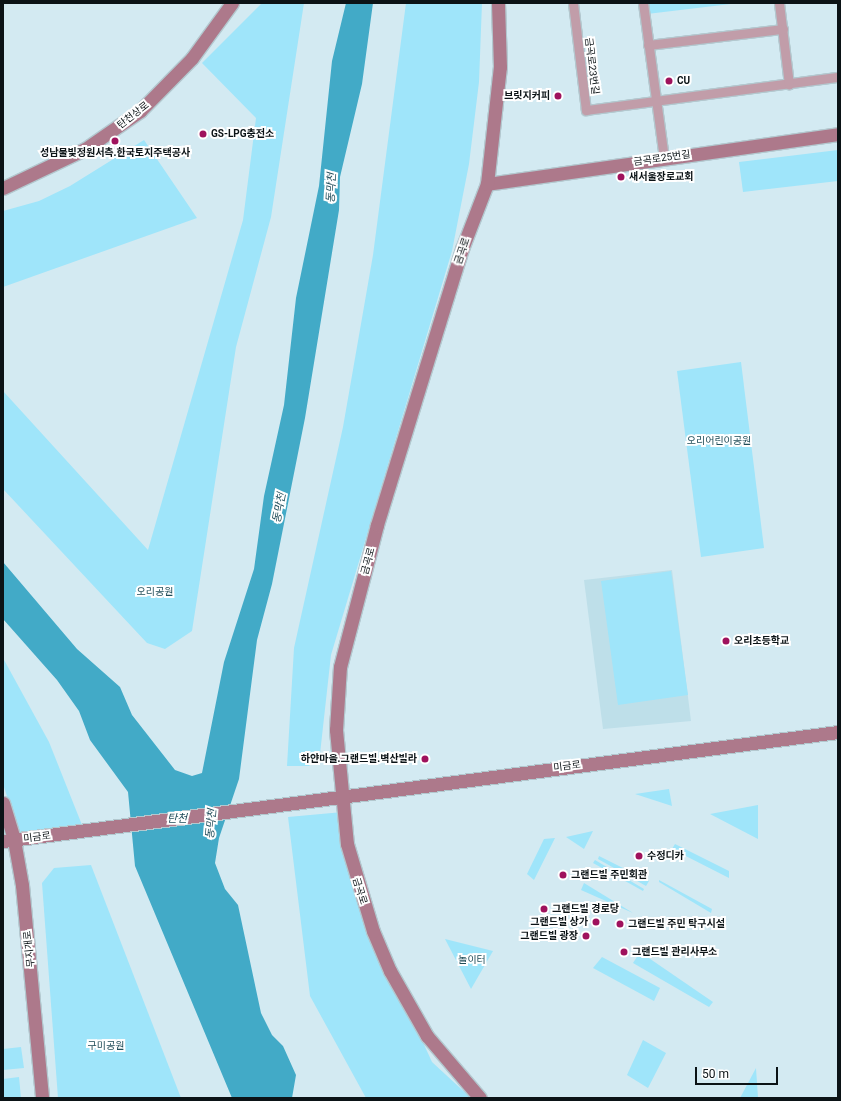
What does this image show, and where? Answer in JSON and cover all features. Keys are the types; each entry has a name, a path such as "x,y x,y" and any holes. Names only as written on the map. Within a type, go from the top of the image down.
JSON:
{"main road":[{"name":"탄천상로","path":"3,188 85,149 140,111 192,58 232,3"},
{"name":"금곡로","path":"480,1098 427,1036 390,971 360,894 347,844 340,795 336,730 340,667 377,525 462,249 487,184 500,67 498,3"},
{"name":"금곡로25번길","path":"487,184 838,134"},
{"name":"미금로","path":"9,840 71,833 340,795 838,732"},
{"name":"무지개로","path":"3,803 30,963 42,1098"}],"street":[{"name":"금곡로23번길","path":"573,3 586,110 838,77"},
{"path":"642,3 664,158"},
{"path":"779,3 789,84"},
{"path":"648,45 782,29"}],"shaded area":[{"path":"672,570 691,721 603,729 584,580"}],"green space":[{"name":"오리공원","path":"262,3 304,3 271,217 236,347 192,631 165,649 147,643 3,489 3,391 148,550 243,220 256,118 202,63"},
{"path":"406,3 482,3 479,82 469,164 452,251 331,655 320,754 309,766 287,766 294,648 343,427 373,255"},
{"path":"645,3 739,3 647,14"},
{"path":"144,140 197,218 3,287 3,211 39,201 70,186"},
{"path":"838,150 838,181 743,192 739,162"},
{"name":"오리어린이공원","path":"741,362 764,548 701,557 677,371"},
{"path":"671,571 688,695 618,705 601,581"},
{"path":"3,658 49,742 82,825 19,833 3,784"},
{"path":"669,789 672,806 635,794"},
{"path":"758,805 758,839 710,814"},
{"path":"343,812 384,957 432,1062 471,1098 366,1098 310,996 288,817"},
{"path":"593,831 584,849 566,837"},
{"path":"555,838 534,880 527,874 544,839"},
{"path":"675,844 729,871 729,878 672,849"},
{"path":"599,856 649,881 646,886 598,859"},
{"path":"595,860 644,889 643,891 593,863"},
{"name":"구미공원","path":"91,865 181,1098 58,1098 42,883 54,868"},
{"path":"659,880 712,909 711,913 659,882"},
{"path":"584,883 633,913 581,890"},
{"name":"놀이터","path":"445,939 493,951 471,989"},
{"path":"640,952 713,1002 709,1007 633,963"},
{"path":"602,957 660,988 654,1001 593,968"},
{"path":"643,1040 666,1053 648,1088 627,1075"},
{"path":"21,1047 24,1068 3,1070 3,1049"},
{"path":"756,1068 758,1098 740,1098"},
{"path":"19,1077 21,1098 3,1098 3,1079"}],"water":[{"name":"탄천","path":"346,3 373,3 362,84 340,177 339,210 305,418 272,584 257,640 239,779 219,838 215,863 225,889 238,905 261,1013 272,1035 283,1046 296,1075 292,1098 232,1098 135,866 128,792 90,740 79,711 57,680 3,619 3,562 77,649 120,687 132,715 175,770 192,776 202,773 224,662 254,569 264,496 284,405 296,298 319,186 332,61"}],"place":[{"name":"CU","path":"669,81"},
{"name":"브릿지커피","path":"558,96"},
{"name":"GS-LPG충전소","path":"203,134"},
{"name":"성남물빛정원서측.한국토지주택공사","path":"115,141"},
{"name":"새서울장로교회","path":"621,177"},
{"name":"오리초등학교","path":"726,641"},
{"name":"하얀마을.그랜드빌.벽산빌라","path":"425,759"},
{"name":"수정디카","path":"639,856"},
{"name":"그랜드빌 주민회관","path":"563,875"},
{"name":"그랜드빌 경로당","path":"544,909"},
{"name":"그랜드빌 상가","path":"596,922"},
{"name":"그랜드빌 주민 탁구시설","path":"620,924"},
{"name":"그랜드빌 광장","path":"586,936"},
{"name":"그랜드빌 관리사무소","path":"624,952"}],"water label":[{"name":"동막천","path":"332,188"},
{"name":"동막천","path":"280,508"},
{"name":"동막천","path":"212,824"}]}
